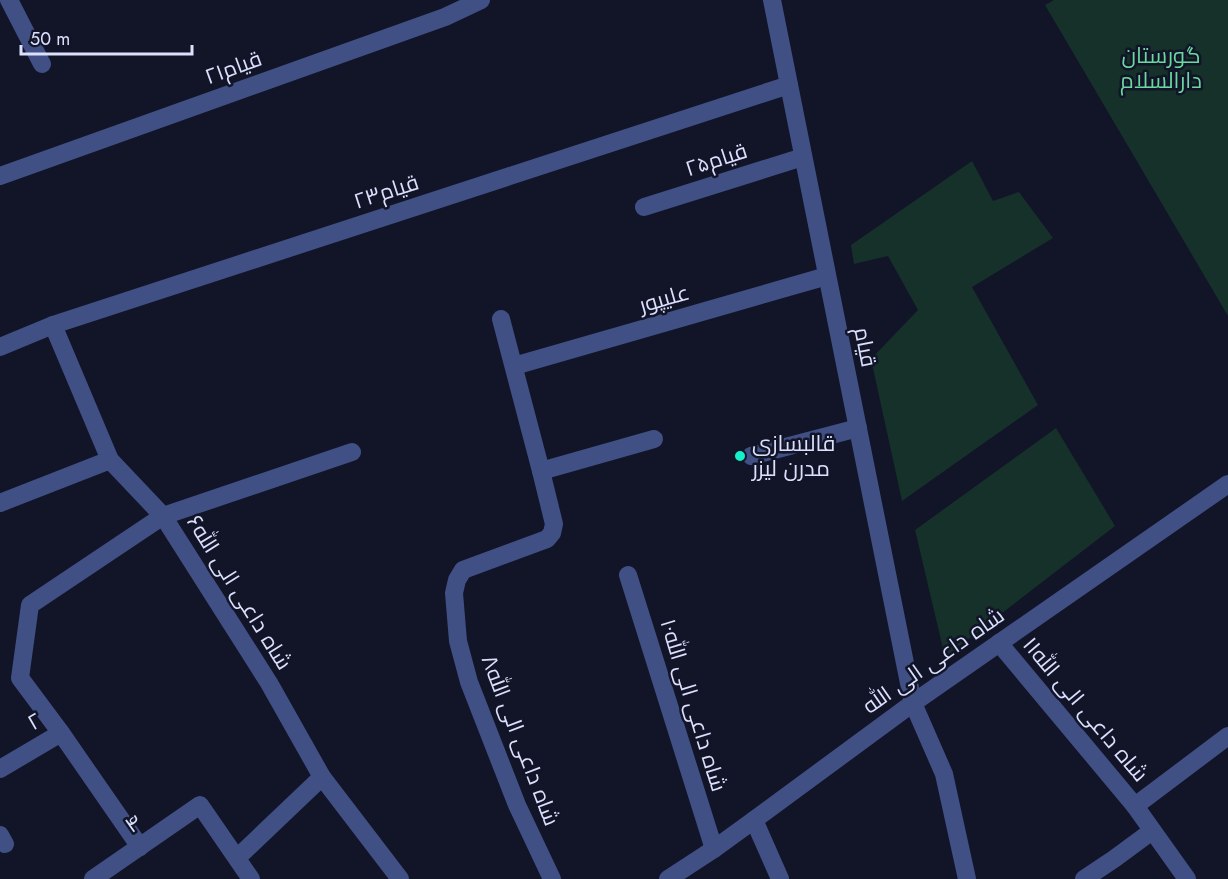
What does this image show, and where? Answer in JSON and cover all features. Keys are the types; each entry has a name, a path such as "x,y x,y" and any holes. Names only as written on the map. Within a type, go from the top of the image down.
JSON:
{"street":[{"path":"9,0 42,64"},
{"name":"قیام۲۱","path":"0,176 445,17 481,0"},
{"name":"قیام","path":"772,0 913,703 944,774 967,879"},
{"name":"قیام۲۳","path":"0,347 53,325 789,85"},
{"name":"قیام۲۵","path":"644,207 803,157"},
{"name":"علیپور","path":"514,366 828,276"},
{"path":"501,319 542,471 654,439"},
{"name":"شاه داعی الی الله۶","path":"53,325 110,460 163,516 269,683 322,777 400,879"},
{"path":"751,456 858,428"},
{"path":"140,847 20,678 30,605 163,516 352,452"},
{"path":"0,503 110,460"},
{"name":"شاه داعی الی الله۸","path":"542,471 554,524 547,539 462,570 454,593 458,641 469,682 517,805 552,879"},
{"name":"شاه داعی الی الله","path":"668,879 714,849 913,703 1228,484"},
{"name":"شاه داعی الی الله۱۰","path":"628,575 714,849"},
{"name":"شاه داعی الی الله۱۱","path":"999,643 1135,806 1187,879"},
{"name":"۲","path":"0,769 61,733"},
{"path":"1135,806 1228,736"},
{"path":"251,879 237,858 322,777"},
{"name":"۴","path":"93,879 200,805 237,858"},
{"path":"754,820 780,879"},
{"path":"1083,879 1152,831"}],"green space":[{"name":"گورستان دارالسلام","path":"1054,0 1228,0 1228,316 1045,5"},
{"path":"972,161 993,201 1019,192 1053,238 972,287 1038,405 902,501 871,359 918,310 888,256 854,264 851,245"},
{"path":"1056,428 1115,526 945,657 915,530"}],"place":[{"name":"قالبسازی مدرن لیزر","path":"740,456"}]}
